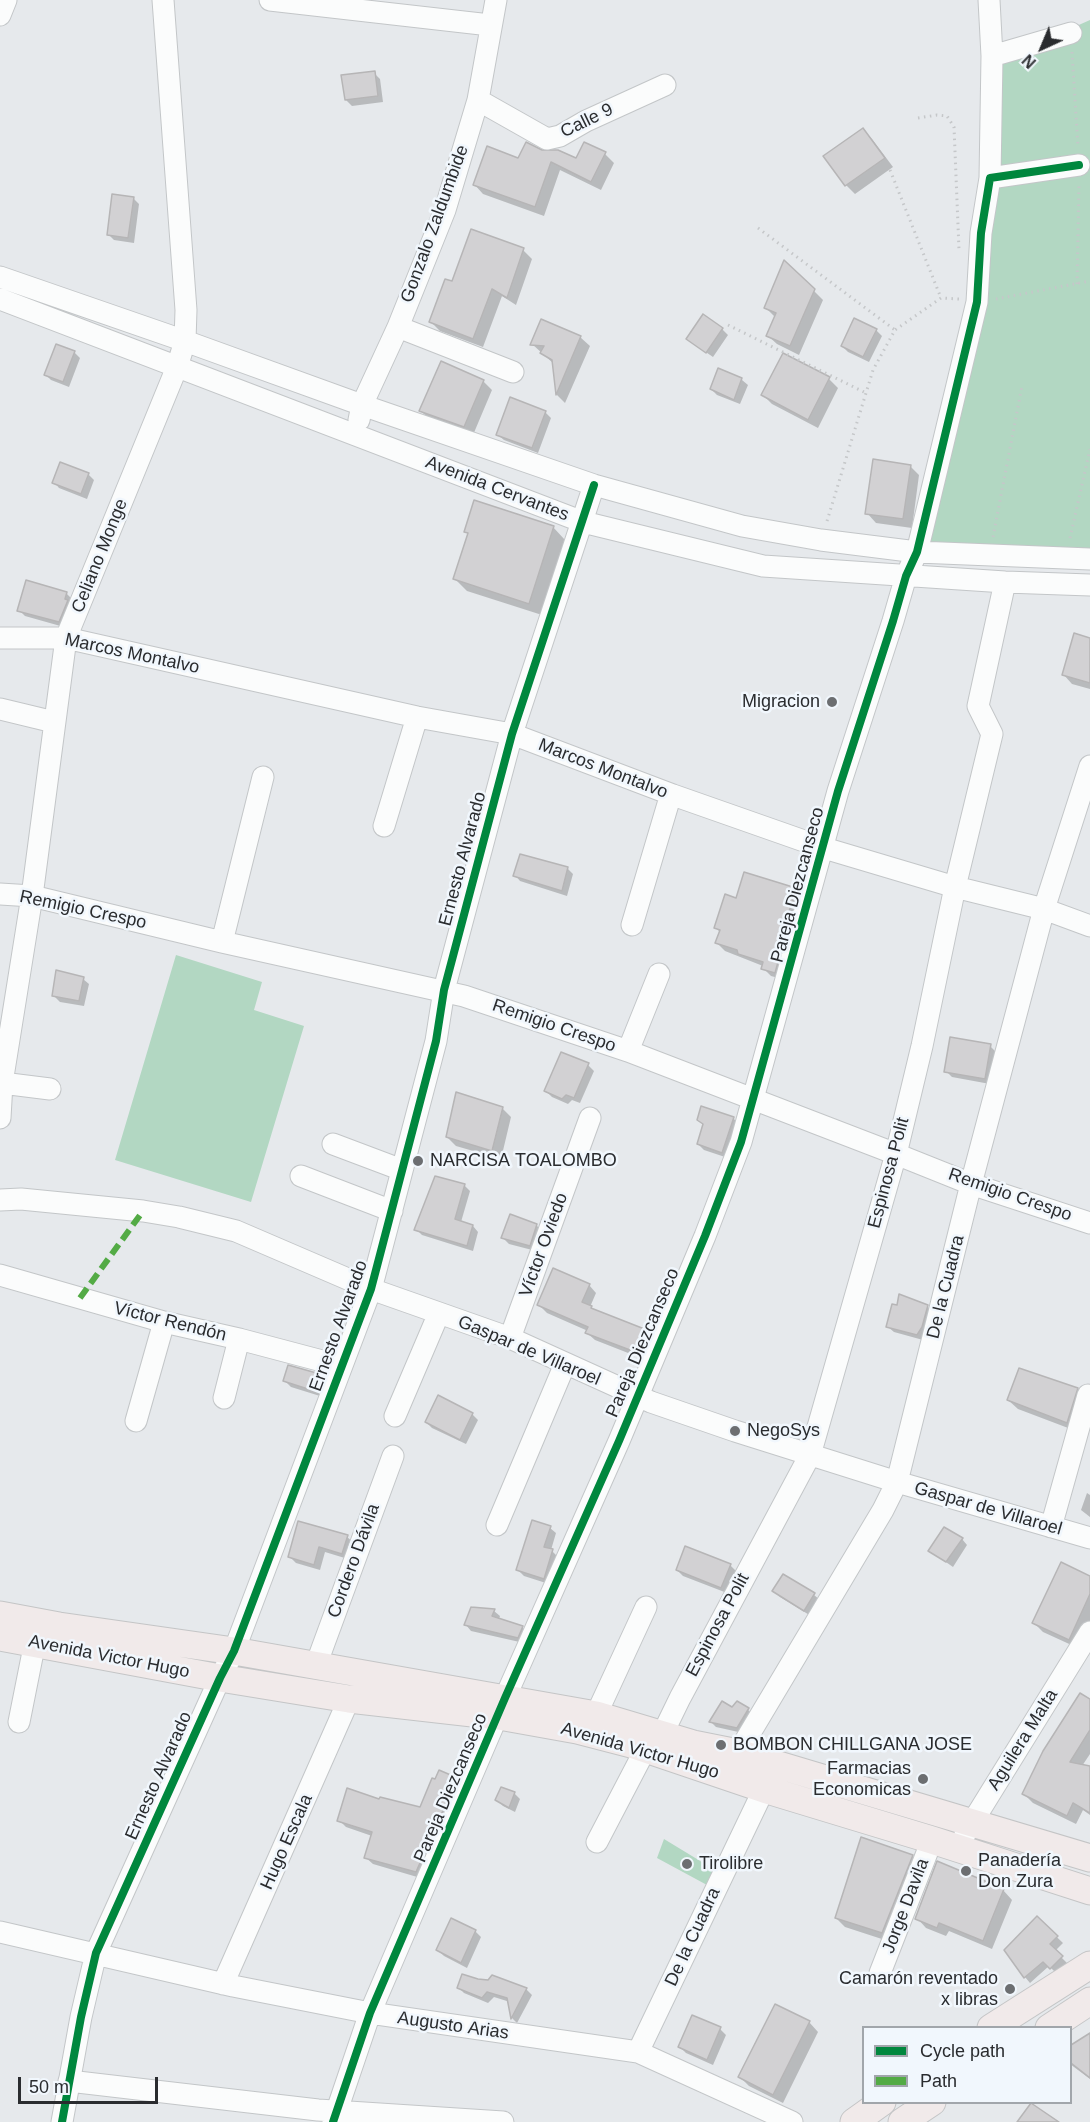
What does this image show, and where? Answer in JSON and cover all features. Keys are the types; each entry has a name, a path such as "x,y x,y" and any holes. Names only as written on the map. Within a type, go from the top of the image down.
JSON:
{"main road":[{"name":"Avenida Victor Hugo","path":"0,1615 316,1665 502,1707 577,1730 654,1742 734,1765 971,1823 1090,1858"},
{"name":"Avenida Victor Hugo","path":"0,1637 220,1678 350,1699 502,1707 596,1715 654,1742"},
{"name":"Avenida Victor Hugo","path":"734,1765 765,1789 1090,1891"},
{"path":"994,2026 1090,1965"},
{"path":"1052,2026 1090,2001"},
{"path":"854,2122 881,2104"},
{"path":"902,2122 930,2104"}],"street":[{"path":"0,15 6,0"},
{"name":"Celiano Monge","path":"0,1118 2,1083 32,896 66,638 177,367 185,341 186,310 163,0"},
{"path":"270,0 490,25"},
{"name":"Gonzalo Zaldumbide","path":"355,435 362,405 398,327 445,210 478,100 496,0"},
{"path":"988,0 992,56 1071,33"},
{"name":"Pareja Diezcanseco","path":"334,2116 370,2013 619,1441 705,1236 741,1142 838,791 906,576 917,552 969,301 990,178 992,56"},
{"name":"Calle 9","path":"478,100 547,139 560,136 586,121 665,85"},
{"path":"990,178 1079,165"},
{"name":"Avenida Cervantes","path":"0,277 594,485 742,526 821,540 917,552 1090,559"},
{"name":"Avenida Cervantes","path":"0,299 584,522 763,566 1005,582 1090,585"},
{"path":"398,327 513,372"},
{"name":"Ernesto Alvarado","path":"62,2122 81,2017 96,1953 234,1651 371,1289 436,1041 444,990 512,734 584,522 594,485"},
{"name":"Espinosa Polit","path":"597,1842 680,1698 810,1455 896,1154 922,1046 955,887 992,734 978,706 1005,582"},
{"name":"Marcos Montalvo","path":"0,638 66,638 417,717 512,734 673,795 824,848 955,887 1044,909 1090,926"},
{"path":"0,710 54,722"},
{"path":"384,826 417,717"},
{"name":"De la Cuadra","path":"734,1765 883,1510 897,1482 971,1184 1044,909 1090,766"},
{"path":"222,942 262,777"},
{"path":"632,925 668,804 673,795"},
{"name":"Remigio Crespo","path":"0,894 32,896 222,942 444,990 628,1051 971,1184 1090,1223"},
{"path":"628,1051 659,974"},
{"path":"2,1083 50,1089"},
{"name":"Víctor Oviedo","path":"510,1338 590,1118"},
{"path":"333,1143 402,1170"},
{"path":"301,1176 392,1211"},
{"name":"Gaspar de Villaroel","path":"0,1200 21,1199 143,1211 236,1231 371,1289 510,1338 636,1397 810,1455 1090,1538"},
{"name":"Víctor Rendón","path":"0,1275 164,1322 341,1366"},
{"path":"395,1416 439,1313"},
{"path":"136,1421 164,1322"},
{"path":"224,1398 239,1339"},
{"path":"497,1525 565,1364"},
{"path":"1051,1527 1088,1395"},
{"name":"Cordero Dávila","path":"316,1665 393,1456"},
{"path":"596,1715 646,1607"},
{"name":"Aguilera Malta","path":"958,1848 971,1823 1090,1632"},
{"path":"19,1722 35,1642"},
{"name":"Hugo Escala","path":"223,1984 350,1699"},
{"name":"De la Cuadra","path":"638,2052 765,1789"},
{"name":"Jorge Davila","path":"880,1973 932,1840"},
{"name":"Augusto Arias","path":"0,1932 223,1984 370,2013 638,2052 792,2122"},
{"path":"69,2081 318,2110 334,2116 503,2122"}],"path":[{"path":"918,118 937,115 947,117 954,127 959,254"},
{"path":"890,170 941,298"},
{"path":"758,228 895,330"},
{"path":"821,540 873,370 895,330 941,298 969,301 1040,292 1090,281"},
{"path":"960,288 969,301"},
{"path":"728,325 866,393"},
{"path":"989,556 1022,386"},
{"path":"1066,558 1090,449"}],"green space":[{"path":"1090,20 1090,550 925,546 986,311 1000,60"},
{"path":"176,955 262,982 254,1010 304,1026 251,1202 115,1160"},
{"name":"Tirolibre","path":"664,1839 715,1870 707,1885 657,1858"}],"building":[{"path":"375,71 378,96 345,100 341,75"},
{"path":"863,128 885,158 845,186 823,156"},
{"path":"526,142 542,150 558,150 576,158 584,142 606,152 591,182 551,162 535,207 473,185 487,146 518,158"},
{"path":"112,194 134,197 128,238 107,235"},
{"path":"471,229 524,248 507,298 492,289 473,339 429,322 445,279 452,281"},
{"path":"784,260 815,289 790,346 766,336 776,313 764,308"},
{"path":"703,314 723,328 706,353 686,339"},
{"path":"854,318 877,329 863,357 841,346"},
{"path":"541,319 581,336 556,395 552,360 540,353 544,346 530,345"},
{"path":"56,344 75,351 63,382 44,375"},
{"path":"783,353 830,377 808,420 761,395"},
{"path":"441,361 484,380 464,427 419,411"},
{"path":"718,368 742,378 734,400 710,389"},
{"path":"510,397 546,411 532,448 496,435"},
{"path":"873,459 911,465 903,519 865,514"},
{"path":"60,462 89,473 81,494 52,483"},
{"path":"474,500 554,526 529,604 453,579 468,533 464,532"},
{"path":"26,580 67,592 65,599 68,600 59,622 17,611"},
{"path":"1074,633 1090,638 1090,683 1062,675"},
{"path":"520,854 568,867 562,891 513,876"},
{"path":"744,872 796,888 781,939 784,940 775,973 761,969 763,962 715,943 720,930 714,928 725,894 736,898"},
{"path":"56,970 84,977 79,1001 52,996"},
{"path":"950,1037 991,1044 985,1079 944,1072"},
{"path":"561,1052 589,1063 574,1098 566,1095 562,1099 544,1091"},
{"path":"456,1092 503,1107 492,1151 446,1137"},
{"path":"701,1106 734,1117 722,1153 697,1144 703,1124 697,1120"},
{"path":"435,1176 465,1184 455,1219 473,1225 467,1246 414,1230"},
{"path":"510,1214 537,1224 530,1246 501,1238"},
{"path":"553,1268 590,1284 582,1302 592,1306 591,1308 647,1330 638,1353 585,1333 588,1327 537,1305"},
{"path":"899,1294 928,1305 922,1327 917,1335 886,1327 892,1304 897,1305"},
{"path":"288,1365 320,1374 314,1391 283,1381"},
{"path":"1019,1368 1078,1388 1067,1423 1007,1400"},
{"path":"438,1395 473,1413 460,1440 425,1422"},
{"path":"532,1520 551,1526 544,1547 553,1549 544,1579 516,1570"},
{"path":"298,1521 348,1535 342,1554 319,1547 314,1565 288,1557"},
{"path":"944,1527 963,1538 946,1562 928,1551"},
{"path":"685,1546 731,1564 721,1588 676,1570"},
{"path":"1061,1562 1090,1576 1090,1594 1069,1640 1032,1623"},
{"path":"783,1574 815,1593 804,1611 772,1591"},
{"path":"471,1607 495,1609 492,1616 523,1626 518,1638 464,1625"},
{"path":"1080,1693 1090,1699 1090,1730 1070,1762 1090,1766 1090,1813 1073,1803 1067,1816 1022,1794 1043,1751"},
{"path":"722,1701 732,1707 737,1701 749,1708 737,1728 709,1722"},
{"path":"439,1770 453,1776 444,1798 448,1799 416,1872 364,1858 372,1832 337,1821 347,1788 379,1799 380,1797 420,1807 432,1778 435,1779"},
{"path":"501,1787 515,1792 509,1808 495,1800"},
{"path":"861,1837 913,1855 882,1933 835,1918"},
{"path":"937,1861 1004,1889 983,1941 939,1923 937,1928 915,1919"},
{"path":"1037,1916 1058,1936 1050,1944 1063,1956 1050,1969 1043,1962 1024,1978 1004,1950"},
{"path":"451,1918 476,1930 461,1963 436,1950"},
{"path":"462,1974 488,1980 492,1975 527,1988 511,2019 507,1998 487,1992 482,1998 457,1988"},
{"path":"775,2004 810,2021 773,2095 738,2077"},
{"path":"692,2015 721,2027 707,2060 678,2047"},
{"path":"1090,2033 1090,2078 1072,2064 1072,2044"},
{"path":"1032,2104 1059,2122 1017,2122"}],"marked path":[{"path":"80,1298 143,1211"}],"cycle path":[{"path":"333,2122 370,2013 505,1698 619,1441 705,1236 741,1142 838,791 906,576 917,552 977,302 981,233 990,178 1079,165"},
{"path":"62,2122 81,2017 96,1953 234,1651 371,1289 436,1041 444,990 512,734 594,485"}],"place":[{"name":"Migracion","path":"832,702"},
{"name":"NARCISA TOALOMBO","path":"418,1161"},
{"name":"NegoSys","path":"735,1431"},
{"name":"BOMBON CHILLGANA JOSE","path":"721,1745"},
{"name":"Farmacias Economicas","path":"923,1779"},
{"name":"Tirolibre","path":"687,1864"},
{"name":"Panadería Don Zura","path":"966,1871"},
{"name":"Camarón reventado x libras","path":"1010,1989"}]}
